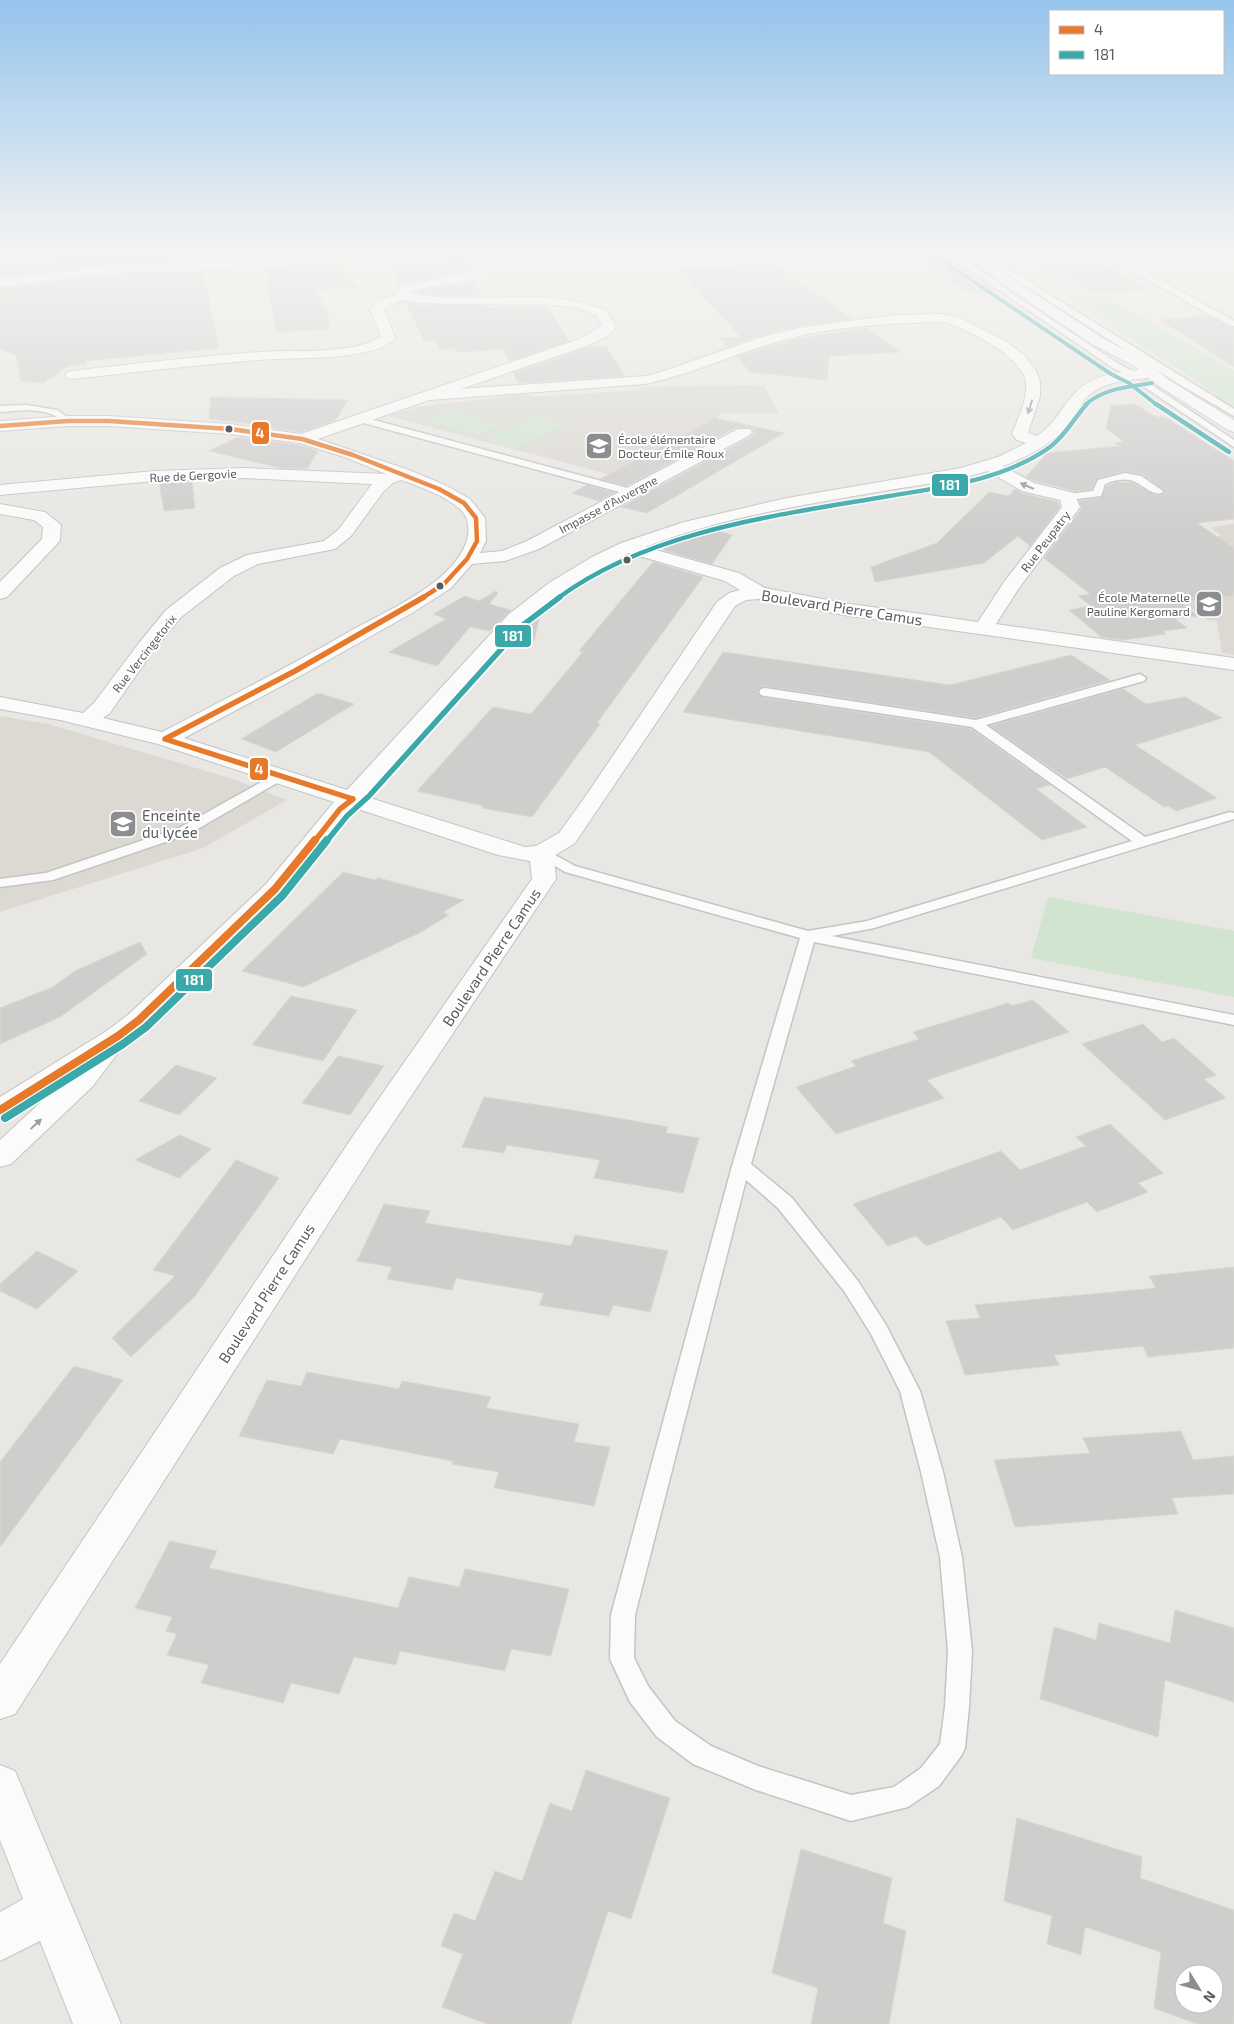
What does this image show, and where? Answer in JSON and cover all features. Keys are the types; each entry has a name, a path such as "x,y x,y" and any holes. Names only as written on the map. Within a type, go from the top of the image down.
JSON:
{"street":[{"path":"72,375 260,355 333,352 372,345"},
{"path":"302,439 574,345"},
{"path":"428,396 646,380 665,376 753,345"},
{"path":"1002,345 1019,358 1030,372 1033,381 1033,396 1030,410 1020,434 1023,437 1038,442"},
{"path":"1104,345 1149,376 1234,427"},
{"path":"0,1110 118,1036 139,1020 275,889 340,809 353,799 516,618 541,596 627,547 696,524 773,507 928,479 1004,460 1038,442 1062,423 1076,400 1089,388 1109,380 1149,376"},
{"path":"0,426 68,421 174,424 230,428 302,439 353,454 394,477 464,503 476,518 477,540 467,559 444,584 405,609 295,671 165,739"},
{"name":"Impasse d'Auvergne","path":"467,559 484,559 511,554 533,545 744,432"},
{"name":"Rue Peupatry","path":"983,629 1011,586 1071,507 1068,497 1028,487 990,465"},
{"name":"Rue de Gergovie","path":"0,490 155,476 244,473 394,477"},
{"name":"Rue Vercingetorix","path":"88,720 102,708 146,646 173,614 227,572 253,559 328,545 340,540 356,515 394,477"},
{"path":"0,509 39,516 52,524 51,540 0,592"},
{"path":"627,547 732,577 759,593"},
{"name":"Boulevard Pierre Camus","path":"0,1700 366,1140 544,878 541,853 567,838 594,801 724,606 733,597 745,593 759,593 844,610 1234,664"},
{"path":"0,703 88,720 165,739 507,850 525,854 541,853"},
{"path":"0,1157 83,1079 118,1036"},
{"path":"0,1786 97,2024"},
{"path":"0,1938 49,1910"}],"lane":[{"path":"1085,345 1116,366 1149,376 1234,413"},
{"path":"1106,345 1149,376 1234,444"},
{"path":"0,409 38,409 64,416 68,421"},
{"path":"359,418 631,492"},
{"path":"1068,497 1097,494 1101,482 1121,475 1139,478 1158,491"},
{"path":"764,692 976,724 1140,678"},
{"path":"976,724 1144,842"},
{"path":"0,884 48,877 184,831 279,776"},
{"path":"808,936 869,925 1230,816"},
{"path":"541,853 570,869 808,936 1234,1020"},
{"path":"741,1166 785,1203 817,1241 851,1286 879,1330 910,1391 932,1472 951,1557 960,1651 957,1707 952,1748 930,1777 899,1798 851,1808 756,1778 702,1755 666,1730 639,1694 622,1660 622,1615 741,1166 808,936"}],"shaded area":[{"name":"École élémentaire Docteur Émile Roux","path":"754,385 764,387 779,413 723,413 716,418 740,423 658,468 662,469 638,482 388,416 417,407 524,394 532,397 640,390 638,387"},
{"name":"École Maternelle Pauline Kergomard","path":"1234,524 1234,655 1222,653 1217,621 1207,620 1160,587 1210,537 1221,536 1211,527"},
{"name":"Enceinte du lycée","path":"0,716 48,724 233,779 287,800 203,848 0,912"}],"green space":[{"path":"1142,345 1190,345 1234,371 1234,409 1213,396 1215,393"},
{"path":"451,411 503,424 479,435 427,422"},
{"path":"535,415 569,423 519,448 484,439"},
{"path":"1048,897 1234,931 1234,997 1031,958"}],"building":[{"path":"0,345 218,345 219,348 85,361 86,364 67,366 44,383 21,381 16,355 0,349"},
{"path":"438,345 556,345 509,361 504,349 457,352 455,348 440,349"},
{"path":"773,345 891,345 901,352 829,356 827,380 750,372 737,357"},
{"path":"1200,345 1234,345 1234,367"},
{"path":"606,346 625,376 518,383 514,373 589,347"},
{"path":"211,397 348,400 336,420 301,432 260,426 263,425 209,419"},
{"path":"1135,404 1156,417 1165,417 1234,461 1234,519 1197,523 1234,548 1234,596 1180,602 1198,616 1175,619 1187,628 1163,631 1166,634 1123,640 1101,637 1069,610 1091,606 1078,596 1090,594 1044,558 1082,508 1079,501 1101,498 1106,486 1117,482 1133,483 1155,495 1162,495 1165,491 1142,474 1125,471 1098,478 1092,489 1075,491 1026,477 1047,453 1120,446 1115,443 1124,442 1106,428 1111,406"},
{"path":"715,418 784,433 647,513 621,507 751,437 754,433 752,428 737,427 627,486 600,479"},
{"path":"238,437 300,445 318,451 307,469 281,468 209,451"},
{"path":"192,482 195,508 164,511 159,483"},
{"path":"587,485 614,493 599,501 572,493"},
{"path":"1015,489 1022,493 1058,502 1060,507 1030,546 1018,536 984,563 875,582 871,567 937,543 989,492 1009,496"},
{"path":"708,528 732,535 712,564 663,550 671,540"},
{"path":"653,562 703,577 597,723 600,724 532,817 482,808 484,806 417,791 493,707 531,714 583,652 579,651"},
{"path":"496,591 498,593 489,604 511,610 490,631 470,627 437,666 389,652 446,619 433,614 465,596 479,601"},
{"path":"533,617 539,619 534,641 513,636"},
{"path":"723,652 950,685 1071,655 1110,680 976,718 765,686 759,688 757,693 765,698 971,729 1050,785 1036,789 1087,827 1042,840 929,752 683,712"},
{"path":"1123,689 1146,704 1185,697 1222,718 1135,745 1217,798 1176,811 1168,806 1164,807 1105,767 1067,779 990,726"},
{"path":"318,693 354,704 276,752 241,739"},
{"path":"343,872 375,880 378,878 464,900 443,912 449,915 421,932 303,987 242,971"},
{"path":"140,942 147,954 60,1017 0,1044 0,1008 53,987 75,971"},
{"path":"291,996 357,1010 323,1061 252,1045"},
{"path":"1033,1000 1069,1032 927,1080 944,1098 836,1134 796,1087 856,1066 851,1061 919,1039 913,1032 1008,1003 1012,1006"},
{"path":"1143,1024 1162,1042 1174,1038 1216,1075 1204,1079 1226,1098 1165,1120 1082,1044"},
{"path":"338,1056 384,1066 350,1115 302,1103"},
{"path":"176,1065 217,1078 179,1115 139,1101"},
{"path":"484,1097 668,1127 666,1133 699,1138 683,1193 594,1178 600,1160 507,1145 504,1153 462,1147"},
{"path":"1110,1124 1163,1173 1138,1183 1148,1192 1097,1212 1087,1202 1013,1230 1001,1217 926,1246 916,1236 888,1246 853,1204 1001,1151 1020,1170 1086,1146 1076,1137"},
{"path":"180,1135 211,1149 179,1178 135,1160"},
{"path":"236,1160 279,1178 195,1296 131,1357 112,1338 175,1276 153,1270"},
{"path":"384,1204 430,1211 425,1223 571,1246 575,1235 668,1251 650,1312 613,1305 609,1316 539,1305 544,1293 456,1278 452,1290 387,1279 392,1267 357,1261"},
{"path":"37,1251 78,1271 37,1309 0,1291 0,1284"},
{"path":"1234,1267 1234,1348 1148,1357 1143,1346 1054,1355 1059,1365 965,1375 946,1321 980,1318 975,1305 1156,1288 1149,1276"},
{"path":"74,1366 123,1380 0,1547 0,1462"},
{"path":"307,1372 399,1389 402,1381 491,1397 486,1408 579,1424 574,1442 610,1447 594,1506 494,1488 499,1472 452,1464 453,1461 340,1439 333,1454 239,1436 267,1380 301,1386"},
{"path":"1181,1431 1193,1460 1234,1456 1234,1494 1172,1498 1178,1514 1015,1527 994,1460 1090,1453 1083,1438"},
{"path":"170,1541 217,1551 209,1568 398,1608 409,1577 459,1587 465,1569 569,1589 551,1656 511,1649 505,1671 400,1651 396,1665 354,1657 339,1694 291,1683 283,1703 201,1683 209,1665 167,1655 177,1634 166,1631 172,1617 135,1608"},
{"path":"1175,1610 1234,1628 1234,1702 1165,1680 1158,1737 1040,1699 1054,1627 1096,1640 1099,1623 1170,1643"},
{"path":"586,1770 670,1798 631,1919 608,1911 571,2024 487,2024 442,2007 463,1954 441,1946 454,1913 475,1921 495,1871 522,1881 550,1803 572,1811"},
{"path":"1017,1818 1142,1857 1140,1878 1234,1910 1234,2024 1197,2024 1154,2008 1161,1952 1085,1927 1081,1955 1047,1944 1052,1916 1004,1901"},
{"path":"801,1849 892,1878 883,1923 906,1931 889,2024 811,2024 818,1988 772,1973"}],"transit line":[{"name":"181","path":"1069,345 1111,374 1129,383 1160,407 1229,452"},
{"name":"181","path":"5,1118 123,1044 146,1027 282,896 347,816 369,796 523,625 561,596 603,570 662,545 725,527 789,513 947,486 994,474 1024,462 1050,447 1065,434 1085,405 1094,397 1113,389 1152,383"},
{"name":"4","path":"0,426 68,421 109,421 230,429 302,439 353,455 439,489 464,503 476,518 477,541 467,559 444,584 405,609 295,671 165,739"},
{"name":"4","path":"165,739 353,799"},
{"name":"4","path":"0,1110 118,1036 139,1020 275,889 340,809 353,799"}],"place":[{"name":"École élémentaire Docteur Émile Roux","path":"599,446"},
{"name":"École Maternelle Pauline Kergomard","path":"1209,604"},
{"name":"Enceinte du lycée","path":"123,824"}]}
